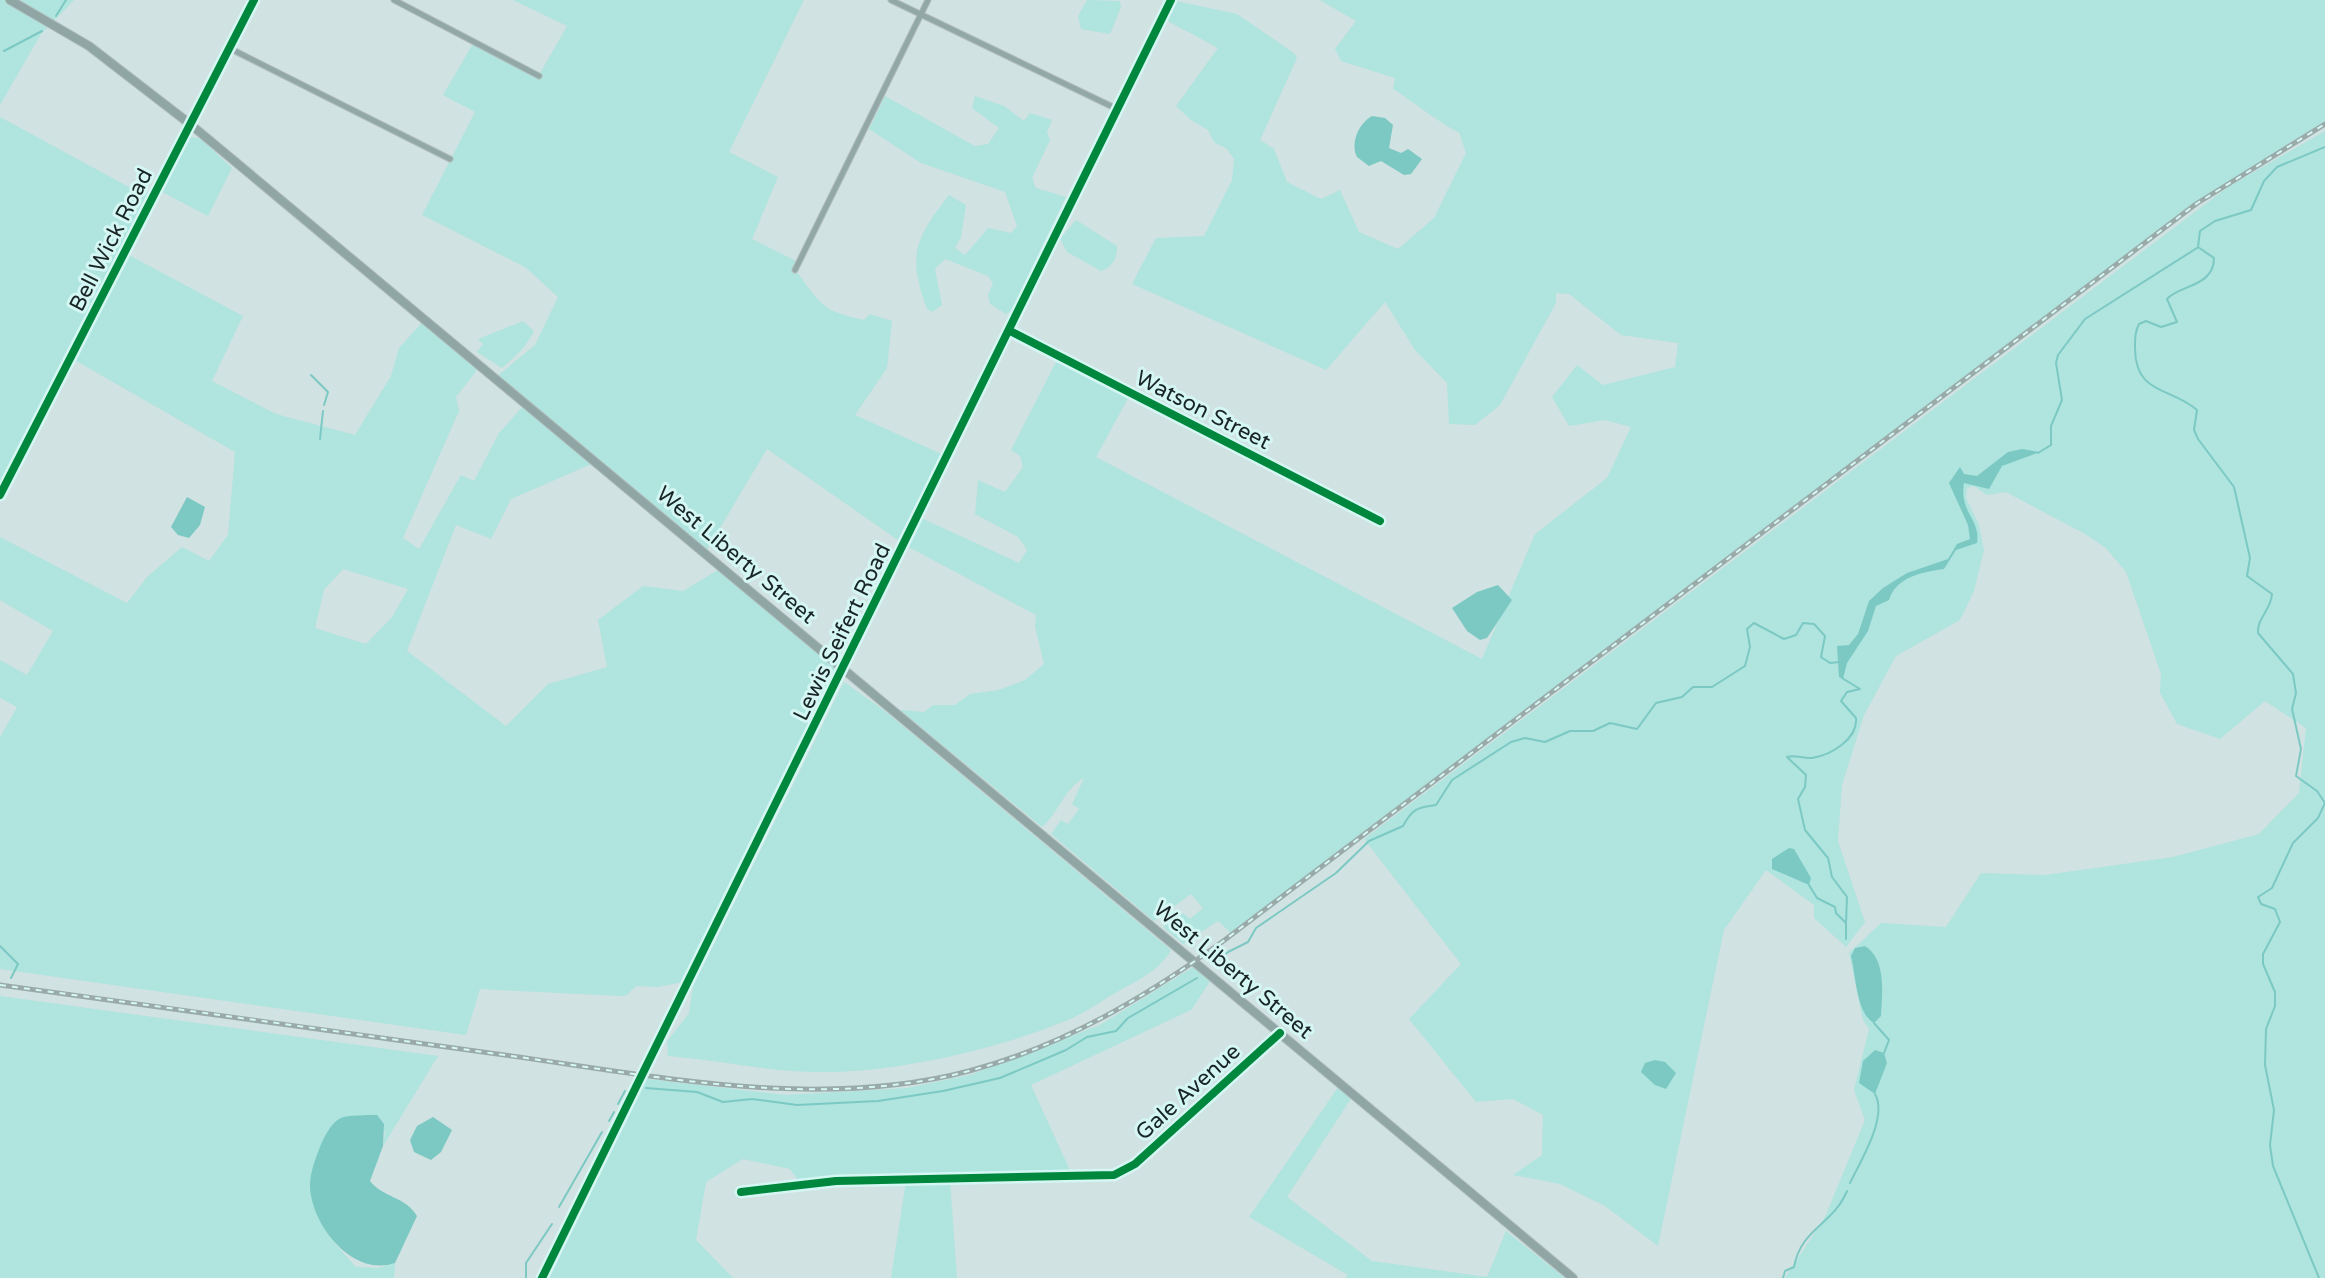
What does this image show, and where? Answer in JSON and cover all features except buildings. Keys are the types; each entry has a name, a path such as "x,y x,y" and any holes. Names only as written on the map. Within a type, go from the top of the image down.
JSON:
{"main road":[{"name":"West Liberty Street","path":"10,0 89,46 190,124 1573,1278"},
{"name":"Lewis Seifert Road","path":"542,1278 1171,0"}],"street":[{"name":"Bell Wick Road","path":"0,495 254,0"},
{"path":"394,0 539,76"},
{"path":"891,0 1117,109"},
{"path":"795,270 928,0"},
{"path":"229,48 450,159"},
{"name":"Watson Street","path":"1010,331 1380,521"},
{"name":"Gale Avenue","path":"741,1192 836,1181 1117,1174 1135,1164 1280,1033"}],"shaded area":[{"path":"0,0 74,0 41,34 0,105"},
{"path":"513,0 804,0 729,152 778,177 752,239 798,262 795,270 830,309 864,320 870,314 892,321 887,368 855,415 948,457 919,517 1019,563 1027,550 1018,537 975,514 978,480 1005,492 1023,467 1020,456 1011,450 1059,356 1131,393 1096,457 1482,659 1535,534 1607,478 1631,427 1605,420 1569,426 1552,397 1577,365 1603,385 1675,367 1678,343 1621,335 1569,294 1556,293 1556,303 1500,405 1475,425 1449,424 1447,383 1415,350 1385,302 1326,370 1132,284 1156,238 1204,236 1232,180 1234,159 1227,149 1214,142 1208,130 1176,106 1218,48 1162,18 1171,0 1237,14 1294,53 1297,58 1260,140 1274,149 1287,182 1321,199 1340,190 1359,232 1398,249 1434,218 1466,153 1459,132 1393,89 1395,78 1341,61 1335,49 1356,21 1320,0 2325,0 2325,124 2196,204 1232,934 1218,921 1183,944 1163,927 1183,913 1190,919 1203,908 1191,894 1154,921 1051,834 1061,820 1068,824 1079,809 1072,804 1084,778 1077,782 1042,827 900,710 924,712 933,705 955,705 970,694 999,690 1025,680 1044,664 1035,627 1036,615 905,545 767,449 705,553 596,462 511,499 491,539 456,525 407,651 506,726 548,684 607,667 598,620 643,586 683,591 723,567 843,668 683,982 658,987 636,986 627,995 620,996 480,989 466,1035 0,969 0,737 17,707 0,698 0,660 27,675 53,631 0,600 0,537 127,603 147,577 182,547 209,561 228,535 235,452 71,358 0,495 0,117 127,186 154,195 125,253 243,316 212,381 276,414 355,435 391,376 399,348 425,319 480,366 456,397 459,411 403,538 419,549 461,475 474,481 499,433 525,404 495,378 535,345 558,297 525,267 422,215 475,112 443,95 474,42 539,75 567,26","holes":["343,569 408,589 392,617 366,644 315,628 324,590"]},
{"path":"1087,0 1120,1 1121,7 1110,34 1081,29 1078,16"},
{"path":"885,96 975,146 988,144 999,128 972,108 975,96 1004,106 1024,121 1030,113 1052,120 1047,132 1050,140 1032,178 1036,188 1066,197 1011,311 1006,314 990,304 988,295 993,283 988,276 945,259 935,269 942,305 932,312 927,309 917,275 918,248 928,224 949,195 966,205 961,237 955,248 965,255 988,228 1011,233 1017,226 1005,192 921,163 869,129"},
{"path":"1372,116 1385,118 1393,125 1389,148 1401,153 1408,149 1422,159 1411,174 1404,175 1381,161 1369,166 1357,157 1357,134 1363,123"},
{"path":"2325,131 2325,1278 1785,1278 1825,1217 1865,1120 1854,1090 1869,1029 1863,1020 1849,953 1881,923 1946,927 1981,873 2045,875 2173,857 2259,834 2299,793 2306,728 2265,701 2220,739 2177,724 2160,693 2161,674 2126,572 2106,548 2006,492 1987,495 1974,486 1967,488 1966,498 1979,525 1984,550 1974,591 1960,620 1896,656 1864,715 1842,785 1838,841 1865,922 1846,947 1814,918 1814,905 1766,870 1724,930 1658,1246 1605,1206 1560,1184 1513,1175 1542,1155 1543,1115 1513,1099 1476,1102 1409,1019 1461,964 1364,839 2228,187"},
{"path":"192,137 201,139 232,168 208,216 162,192 187,141"},
{"path":"1076,220 1117,246 1115,258 1105,269 1101,271 1067,252 1060,239"},
{"path":"523,321 534,331 528,342 502,368 477,352 483,344 478,339"},
{"path":"2022,449 2040,452 2002,466 1989,489 1964,483 1964,502 1976,528 1977,543 1956,550 1944,569 1904,581 1892,592 1889,600 1876,606 1868,631 1847,663 1843,679 1839,677 1837,646 1849,645 1858,634 1869,601 1907,573 1948,559 1957,544 1970,539 1968,525 1949,483 1960,467 1964,474 1977,476 2008,452"},
{"path":"187,497 205,507 200,525 189,538 178,535 171,527"},
{"path":"1498,585 1512,600 1487,638 1480,640 1467,631 1452,608 1477,592"},
{"path":"844,682 885,711 1171,950 1161,963 1148,974 1072,1018 1037,1032 942,1058 875,1069 814,1072 668,1056 667,1042 689,1013 693,986"},
{"path":"1789,848 1794,849 1811,878 1809,885 1772,869 1772,859"},
{"path":"1865,946 1877,960 1882,978 1881,1016 1874,1023 1860,1002 1851,956 1855,948"},
{"path":"1198,964 1213,977 1191,1010 1031,1085 1073,1177 950,1180 957,1278 891,1278 906,1181 836,1181 802,1186 790,1169 743,1159 706,1182 696,1240 733,1278 542,1278 641,1078 786,1095 907,1088 970,1075 1100,1025"},
{"path":"0,996 438,1056 383,1146 385,1132 372,1116 357,1116 332,1240 356,1267 378,1268 395,1263 394,1278 0,1278"},
{"path":"1875,1050 1884,1053 1887,1063 1875,1094 1859,1083 1863,1061"},
{"path":"1655,1060 1665,1062 1676,1073 1666,1089 1655,1085 1641,1072 1645,1063"},
{"path":"1341,1083 1354,1094 1287,1197 1372,1261 1487,1277 1506,1231 1565,1278 1345,1278 1348,1275 1249,1217"},
{"path":"377,1115 384,1124 383,1146 370,1181 381,1191 406,1204 417,1216 395,1263 379,1265 349,1255 325,1230 312,1200 312,1169 332,1125 344,1117"},
{"path":"433,1117 452,1130 441,1152 431,1160 414,1152 410,1140 417,1126"}],"waterway":[{"path":"56,16 66,0"},
{"path":"4,51 42,31"},
{"path":"2319,1278 2273,1166 2270,1145 2274,1110 2265,1065 2266,1029 2275,1006 2275,992 2263,964 2263,954 2280,922 2275,909 2261,904 2258,897 2272,888 2293,843 2318,818 2325,803 2317,791 2296,776 2301,749 2292,709 2296,693 2293,674 2258,633 2272,594 2247,576 2250,558 2234,487 2198,439 2194,430 2197,410 2148,382 2137,363 2135,345 2139,324 2146,321 2161,327 2177,322 2167,299 2202,280 2212,268 2214,258 2198,247 2200,231 2215,221 2251,210 2264,181 2277,167 2325,147"},
{"path":"2038,453 2051,445 2051,426 2062,400 2056,363 2058,355 2085,319 2197,248"},
{"path":"311,375 328,392 324,405"},
{"path":"320,439 323,411"},
{"path":"1213,964 1248,942 1256,928 1336,873 1369,841 1403,826 1416,810 1436,805 1452,780 1511,742 1525,738 1545,742 1570,731 1593,731 1610,723 1637,729 1656,703 1682,697 1693,687 1712,687 1745,666 1750,647 1747,629 1754,623 1784,639 1796,635 1803,623 1814,624 1825,636 1821,657 1830,663 1839,662"},
{"path":"1842,678 1860,689 1847,692 1841,701 1856,718 1853,733 1842,745 1827,753 1812,758 1787,757 1806,775 1805,787 1798,799 1805,830 1828,858 1832,877 1847,897 1846,923"},
{"path":"1809,885 1817,898 1835,907 1836,913 1846,923 1846,939"},
{"path":"0,946 18,964 11,978"},
{"path":"646,1088 697,1092 723,1102 752,1099 797,1105 878,1101 943,1091 1000,1078 1066,1050 1087,1037 1116,1031 1128,1018 1197,978"},
{"path":"1874,1023 1889,1040 1884,1053"},
{"path":"618,1104 625,1091"},
{"path":"1850,1183 1876,1126 1878,1103 1875,1094"},
{"path":"609,1121 614,1112"},
{"path":"559,1207 602,1132"},
{"path":"1783,1278 1785,1271 1794,1267 1803,1243 1834,1212 1847,1191"},
{"path":"526,1278 526,1263 552,1224"}],"railway":[{"path":"0,985 730,1085 790,1089 910,1083 1004,1061 1102,1018 1222,942 2196,204 2325,124"}],"cycle path":[{"path":"0,495 254,0"},
{"path":"542,1278 1171,0"},
{"path":"1010,331 1380,521"},
{"path":"741,1192 836,1181 1114,1175 1135,1164 1280,1033"}]}
